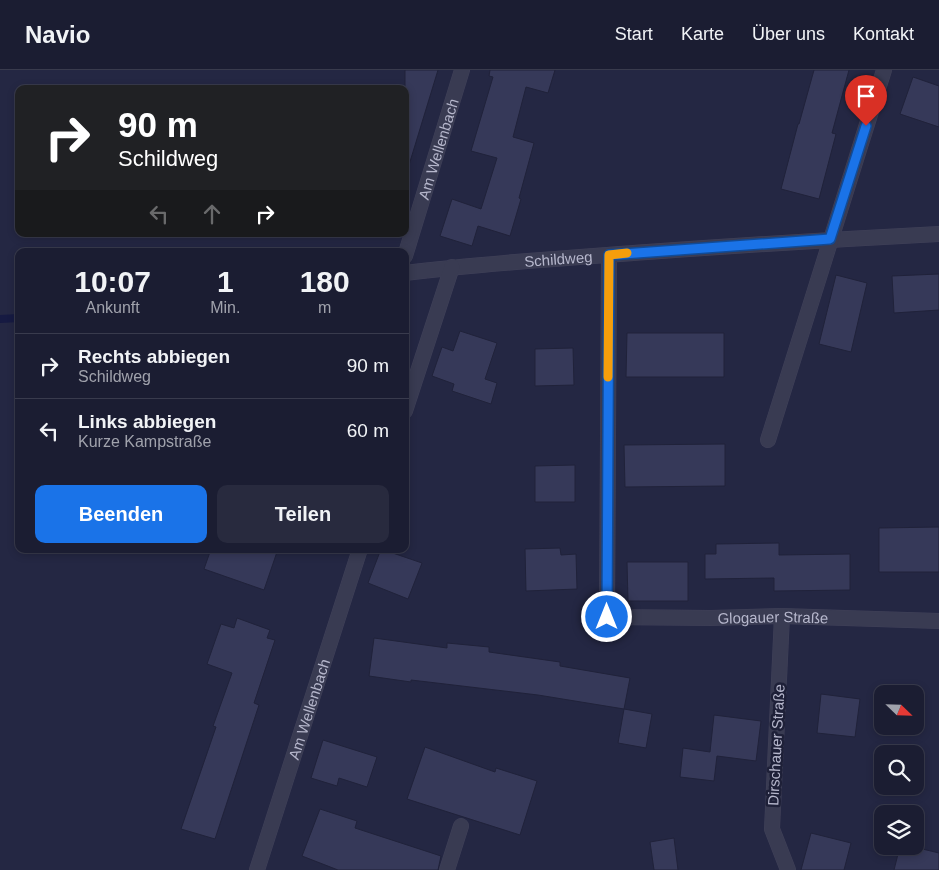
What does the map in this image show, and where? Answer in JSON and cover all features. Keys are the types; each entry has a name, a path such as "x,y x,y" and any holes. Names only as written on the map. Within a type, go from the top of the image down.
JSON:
{"street":[{"name":"Am Wellenbach","path":"407,248 462,70"},
{"path":"768,440 884,70"},
{"name":"Schildweg","path":"409,272 452,267 609,255 830,239 939,234"},
{"name":"Glogauer Straße","path":"609,255 607,617 711,618 782,616 939,622"},
{"path":"409,399 452,267"},
{"name":"Am Wellenbach","path":"257,870 359,553"},
{"name":"Dirschauer Straße","path":"782,616 772,829 788,870"},
{"path":"447,870 461,826"}],"building":[{"path":"405,70 438,70 409,165 409,85 405,85"},
{"path":"490,70 555,70 548,93 526,87 513,137 534,143 510,236 478,226 472,246 440,236 452,199 481,209 497,158 471,151 493,77 489,76"},
{"path":"814,70 849,70 832,133 836,134 819,199 781,189"},
{"path":"913,77 939,86 939,127 900,114"},
{"path":"939,274 939,310 894,313 892,276"},
{"path":"836,275 867,283 851,352 819,344"},
{"path":"460,331 497,343 485,379 497,383 491,404 452,391 454,384 432,376 442,347 453,351"},
{"path":"627,333 724,333 724,377 626,377"},
{"path":"573,348 574,385 535,386 535,349"},
{"path":"725,444 725,486 625,487 624,445"},
{"path":"575,465 575,502 535,502 535,466"},
{"path":"939,527 939,572 879,572 879,528"},
{"path":"779,543 779,555 850,554 850,590 774,591 774,578 705,579 705,554 716,554 716,544"},
{"path":"560,548 561,555 576,554 577,589 526,591 525,549"},
{"path":"210,553 277,553 264,590 204,569"},
{"path":"379,553 393,553 422,563 408,599 368,583"},
{"path":"627,562 688,562 688,601 628,601"},
{"path":"237,618 270,630 267,638 275,640 254,703 259,705 215,839 181,829 216,727 213,726 232,673 207,664 221,624 234,628"},
{"path":"374,638 447,648 447,643 489,647 489,652 560,662 560,666 630,678 624,709 538,695 369,676"},
{"path":"821,694 860,699 855,737 817,733"},
{"path":"624,709 652,714 646,748 618,743"},
{"path":"714,715 761,721 756,761 717,756 714,781 680,777 683,748 710,752"},
{"path":"323,740 377,757 367,787 339,778 337,786 311,778"},
{"path":"425,747 495,772 496,768 537,781 520,835 407,799"},
{"path":"320,809 357,821 355,828 441,856 438,870 338,870 302,856"},
{"path":"811,833 851,843 844,870 801,870"},
{"path":"674,838 678,870 654,870 650,842"},
{"path":"924,849 939,853 939,870 894,870 898,855 924,855"}],"waterway":[{"path":"0,319 15,318"}],"slow traffic":[{"path":"608,377 609,255 627,253"}],"route":[{"path":"607,617 609,255 830,239 866,126"}]}
